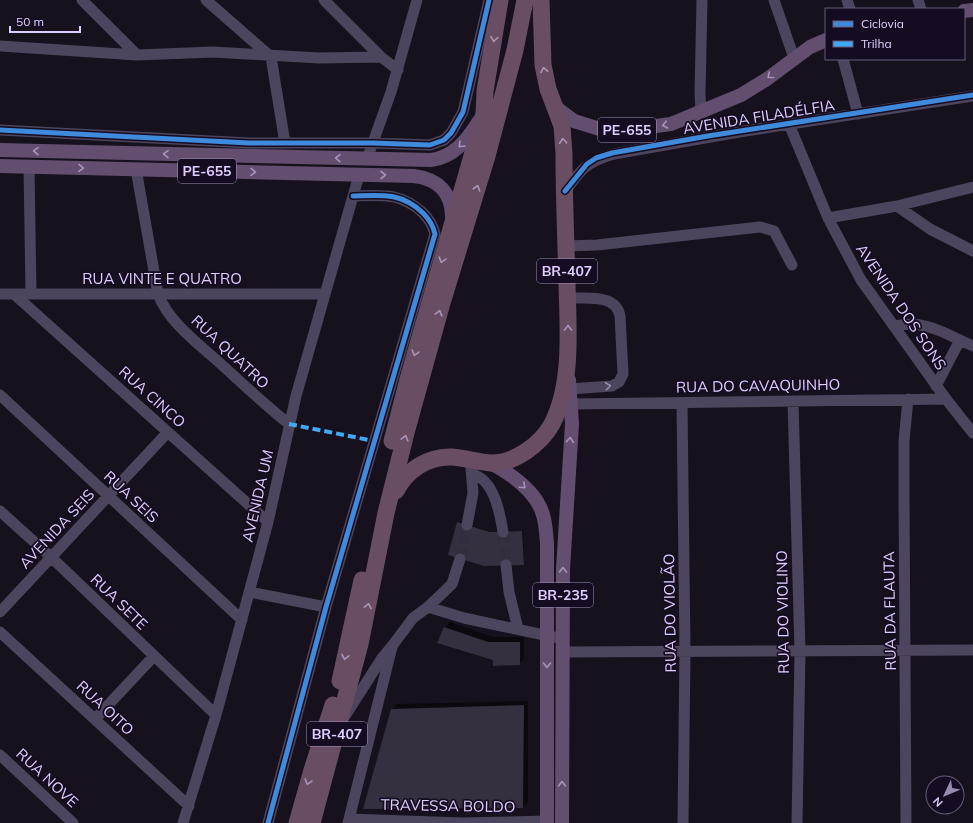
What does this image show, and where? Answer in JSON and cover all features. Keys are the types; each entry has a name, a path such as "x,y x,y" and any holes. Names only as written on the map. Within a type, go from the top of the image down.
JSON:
{"highway":[{"name":"BR-407","path":"297,823 339,683 391,444 408,379 428,287 451,230 484,114 485,91 500,0"},
{"path":"386,512 442,303 499,114 525,0"},
{"name":"BR-407","path":"541,0 543,65 548,89 562,130 568,298 568,367"},
{"path":"386,512 401,482 408,472 416,467 442,458 471,467 515,458 545,434 552,423 557,411 568,367"},
{"name":"BR-407","path":"312,823 340,725 360,644 386,512"}],"main road":[{"name":"PE-655","path":"555,107 574,121 588,126 619,132 671,124 728,102 750,90 810,47 825,40"},
{"name":"PE-655","path":"0,150 431,160 441,159 459,148 473,131 484,114"},
{"name":"PE-655","path":"3,168 136,169 414,176 431,179 436,182 450,202 452,214 451,230"},
{"name":"BR-235","path":"562,823 564,543 572,424 568,367"},
{"name":"BR-235","path":"492,463 506,471 527,490 543,514 547,544 547,822"}],"street":[{"path":"82,0 137,55"},
{"path":"206,0 271,57 285,143"},
{"path":"324,0 381,57 398,70"},
{"path":"367,159 398,70 400,56 417,0"},
{"path":"0,130 198,141 285,143 373,142 430,144 444,140 451,133 458,122 467,99 489,0"},
{"path":"701,112 702,0"},
{"path":"774,0 794,58"},
{"path":"0,46 137,55 212,52 271,57 381,57"},
{"path":"843,60 858,114"},
{"name":"AVENIDA FILADÉLFIA","path":"565,192 582,170 595,159 621,152 789,124 973,96"},
{"name":"AVENIDA DOS SONS","path":"789,124 828,218 861,280 936,386 973,433"},
{"path":"29,167 31,294"},
{"name":"RUA QUATRO","path":"136,169 161,304 180,326 260,401 289,424"},
{"name":"AVENIDA UM","path":"183,823 190,806 250,592 268,522 289,424 359,174"},
{"path":"828,218 897,206 973,187"},
{"path":"268,823 326,608 428,287 435,234 431,222 419,209 400,198 391,196 353,196"},
{"path":"897,206 930,229 973,251"},
{"path":"566,246 597,245 760,227 774,231 792,265"},
{"name":"RUA VINTE E QUATRO","path":"0,294 325,294"},
{"name":"RUA CINCO","path":"15,295 268,522"},
{"path":"568,298 608,300 617,308 620,316 623,374 619,382 612,386 569,389"},
{"path":"894,326 915,323 926,326 973,346"},
{"path":"936,386 960,340"},
{"name":"RUA SEIS","path":"0,395 242,620"},
{"name":"RUA DA FLAUTA","path":"906,823 904,441 908,399"},
{"name":"RUA DO CAVAQUINHO","path":"571,404 946,399"},
{"name":"RUA DO VIOLINO","path":"793,400 800,651 797,823"},
{"name":"RUA DO VIOLÃO","path":"682,403 686,651 684,823"},
{"name":"AVENIDA SEIS","path":"0,612 168,432"},
{"path":"467,525 473,493 471,467"},
{"path":"471,467 484,481 497,501 503,532"},
{"name":"RUA SETE","path":"0,511 52,557 216,715"},
{"path":"340,725 382,658 413,618 428,607 452,584 460,559"},
{"path":"506,565 509,592 518,629"},
{"path":"250,592 326,608"},
{"path":"428,607 464,618 547,635 563,646 686,651 973,650"},
{"name":"RUA OITO","path":"0,632 190,806"},
{"path":"349,821 392,646"},
{"path":"95,719 154,656"},
{"name":"RUA NOVE","path":"0,754 73,823"},
{"name":"TRAVESSA BOLDO","path":"349,821 463,823 547,822"}],"building":[{"path":"457,522 490,532 522,531 524,565 484,566 448,555"},
{"path":"444,627 488,642 520,642 520,665 493,666 493,660 437,643"},
{"path":"524,705 523,808 363,809 391,709"}],"tunnel":[{"path":"460,559 467,525"},
{"path":"503,532 506,565"}],"marked path":[{"path":"289,424 374,441"}],"cycle path":[{"path":"0,130 249,143 373,143 430,145 444,140 451,133 463,112 489,0"},
{"path":"565,191 587,164 596,158 612,153 708,136 973,95"},
{"path":"268,823 326,607 435,234 432,225 425,215 407,201 382,195 353,196"}]}
